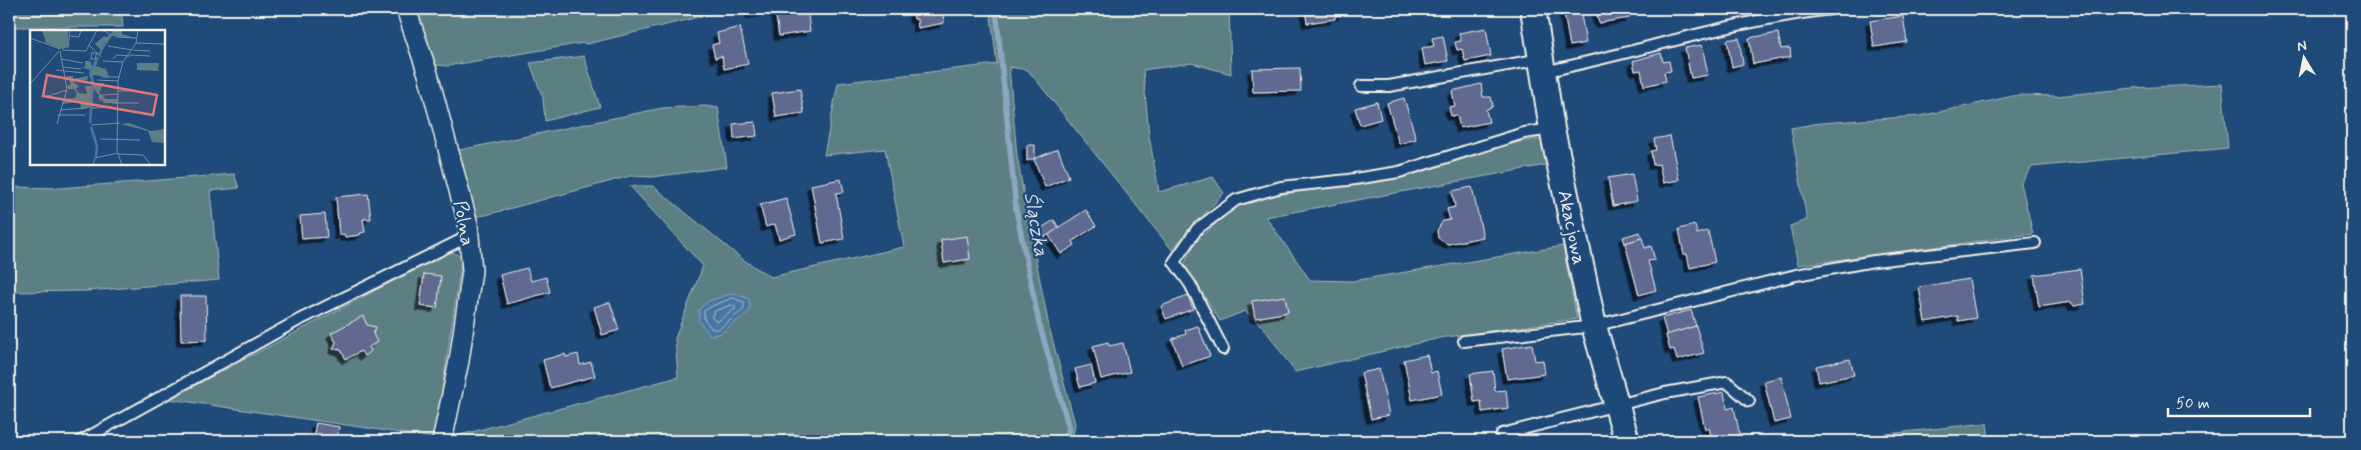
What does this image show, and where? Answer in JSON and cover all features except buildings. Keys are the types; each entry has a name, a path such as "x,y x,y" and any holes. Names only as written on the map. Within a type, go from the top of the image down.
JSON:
{"street":[{"name":"Polna","path":"406,9 428,74 468,224 472,271 459,361 442,441"},
{"name":"Akacjowa","path":"1533,9 1552,130 1594,326 1627,441"}],"lane":[{"path":"1361,86 1389,86 1542,65 1592,62 1652,45 1832,9"},
{"path":"1223,348 1190,284 1174,262 1197,229 1236,200 1281,187 1348,180 1399,172 1524,133 1552,130"},
{"path":"81,441 297,321 469,236"},
{"path":"1464,341 1594,326 1816,272 1874,260 2035,243"},
{"path":"1502,434 1665,393 1727,382 1749,401"}],"green space":[{"path":"9,9 121,9 123,27 9,27"},
{"path":"453,9 732,9 587,44 583,43 447,66 436,65 428,59 415,13"},
{"path":"990,9 1229,9 1231,74 1192,63 1143,70 1149,136 1159,192 1213,177 1224,193 1172,250 1028,70 1009,67 1017,156 1049,327 1075,424 1072,441 796,441 794,433 768,441 448,441 449,438 678,377 675,338 703,266 630,186 653,186 742,259 771,277 904,247 885,149 824,155 838,83 997,64"},
{"path":"584,56 600,107 545,121 543,98 530,63"},
{"path":"2222,84 2228,148 2032,167 2021,183 2033,234 1798,265 1790,226 1807,220 1791,128 1820,123 1920,116 2018,95 2057,96 2133,88"},
{"path":"706,106 718,108 727,167 652,177 630,176 486,215 478,216 470,211 455,151 662,108"},
{"path":"1542,139 1546,165 1266,217 1310,280 1352,281 1563,246 1577,319 1440,338 1295,372 1264,328 1245,311 1220,321 1184,264 1196,242 1233,208 1252,199 1399,176 1505,145"},
{"path":"234,174 239,188 210,191 219,280 87,291 9,292 9,187 60,188"},
{"path":"450,251 462,257 435,438 169,399"},
{"path":"1987,423 1989,441 1853,441 1887,434"}],"water":[{"path":"733,293 749,299 750,311 720,334 710,335 699,321 699,309 709,301"}],"waterway":[{"name":"Ślączka","path":"996,9 1016,209 1039,323 1069,428 1065,441"}]}
